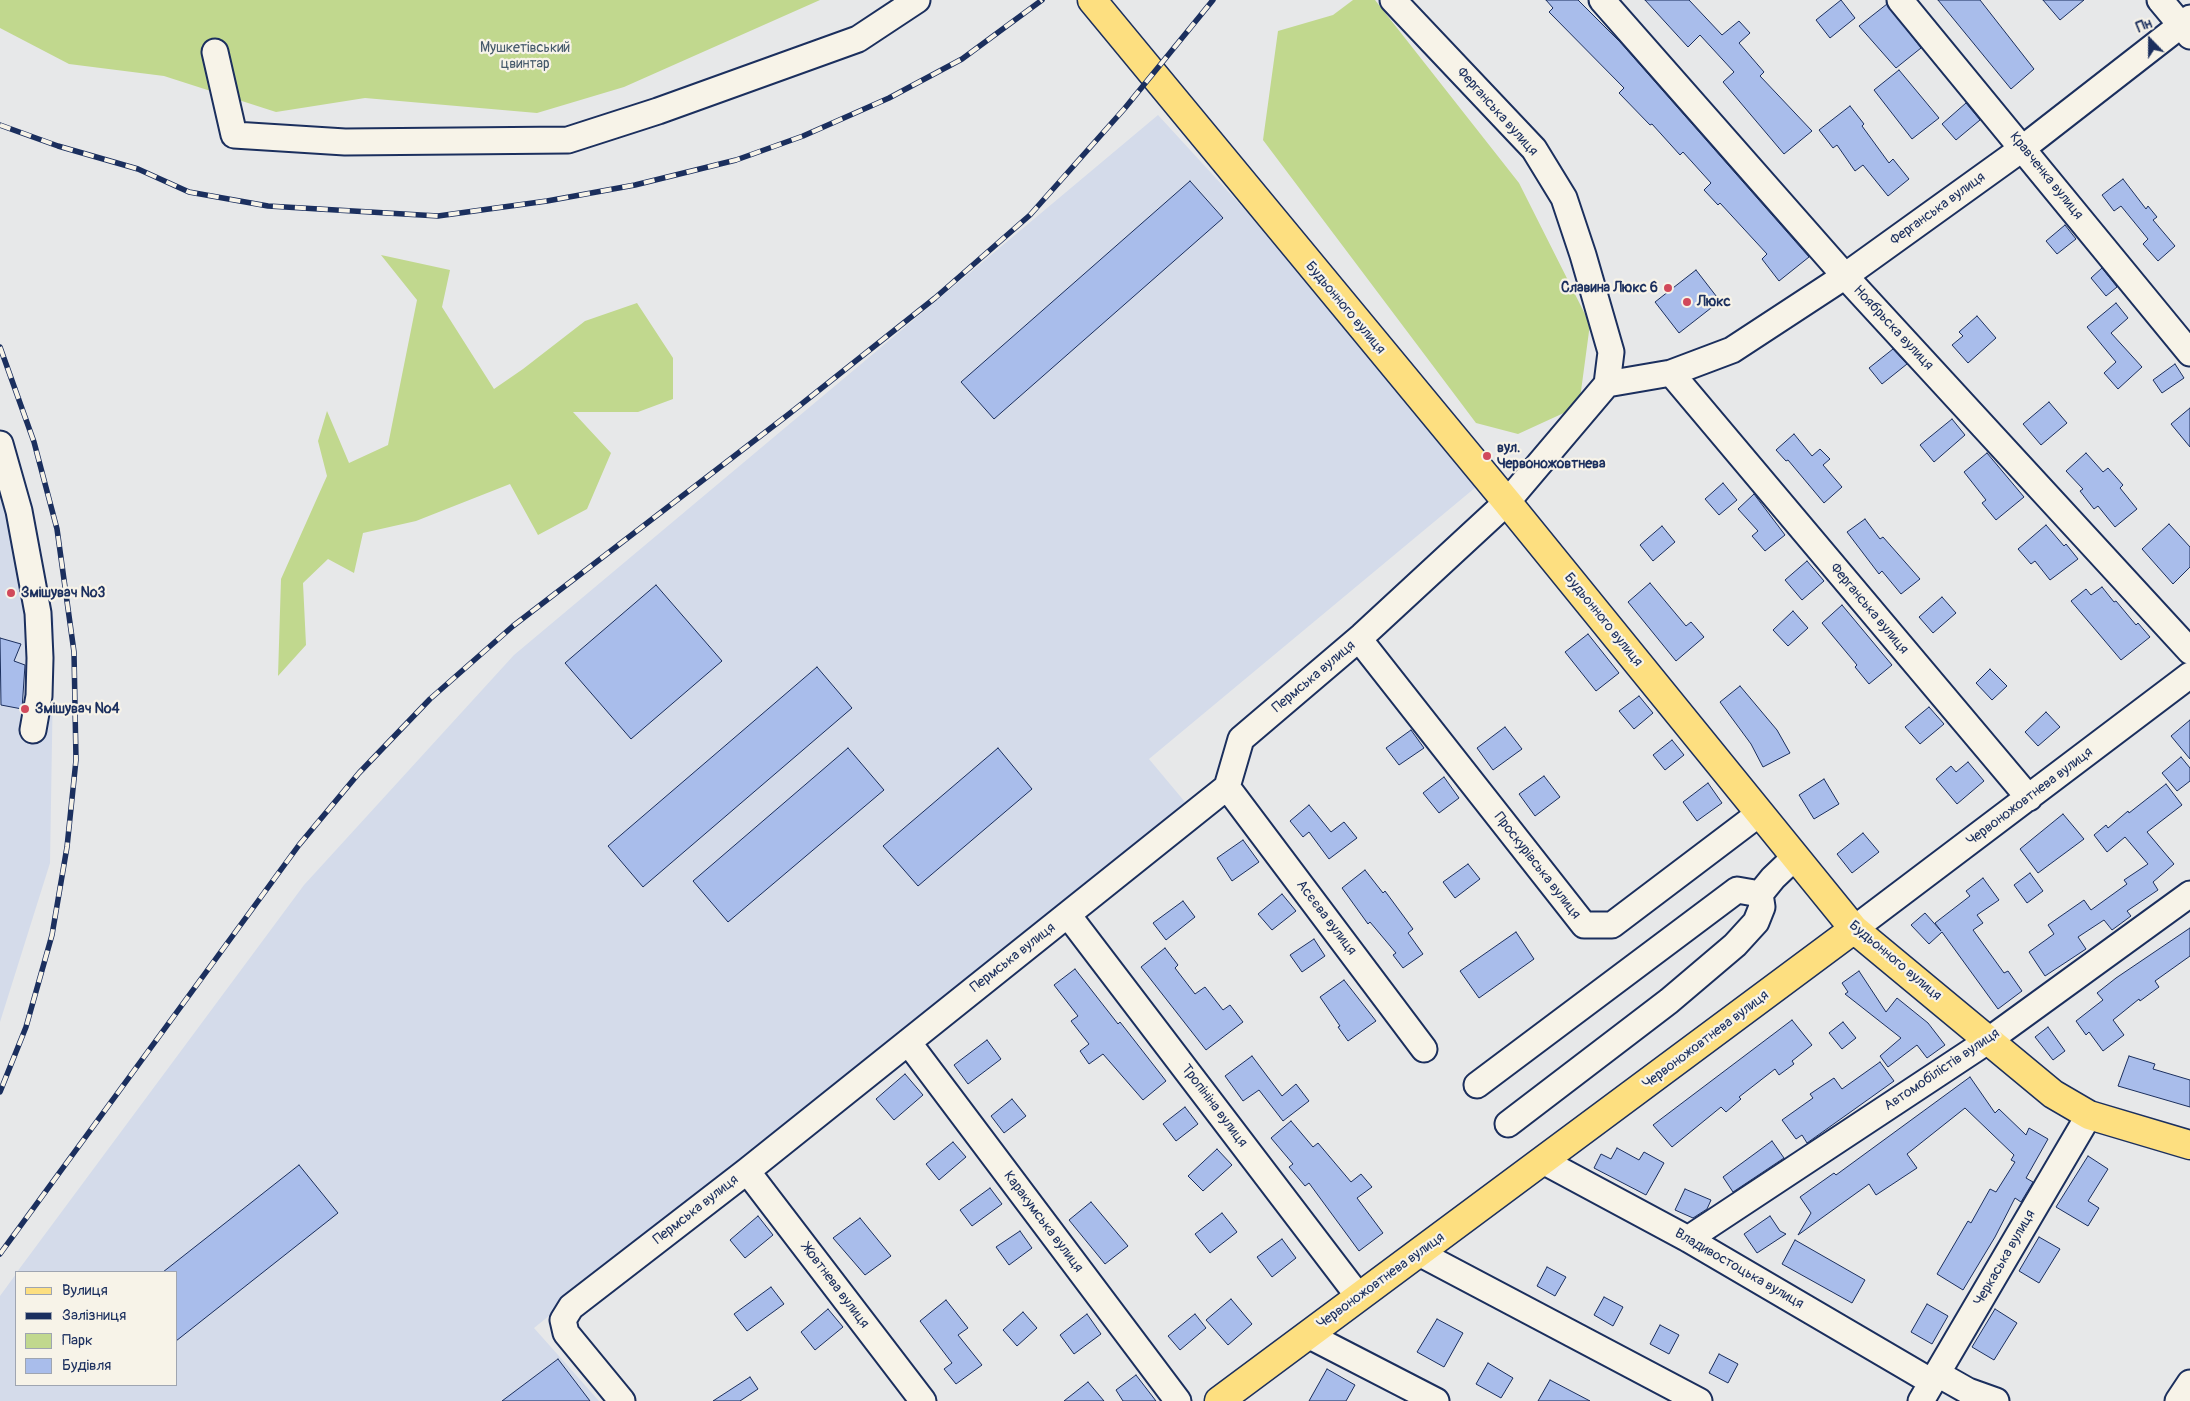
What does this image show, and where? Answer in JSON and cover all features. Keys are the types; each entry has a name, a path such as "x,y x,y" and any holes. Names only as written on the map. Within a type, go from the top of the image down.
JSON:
{"main road":[{"name":"Будьонного вулиця","path":"1092,0 1507,502 1854,929 2053,1094 2089,1115 2190,1145"},
{"name":"Червоножовтнева вулиця","path":"1219,1401 1854,929"}],"street":[{"path":"215,52 234,134 344,142 568,140 658,112 858,39 917,0"},
{"name":"Ферганська вулиця","path":"1393,0 1534,149 1564,198 1583,255 1611,352 1607,384 1671,373 1732,350 1845,276 2187,27"},
{"name":"Ноябрьска вулиця","path":"1602,0 1845,276 2190,651"},
{"name":"Кравченка вулиця","path":"1900,0 2190,353"},
{"path":"2160,0 2187,27"},
{"name":"Ферганська вулиця","path":"1671,373 2029,798"},
{"path":"1507,502 1607,384"},
{"path":"0,444 19,510 38,613 40,677 33,730"},
{"name":"Пермська вулиця","path":"622,1401 566,1333 562,1320 571,1307 747,1171 1228,787 1241,739 1358,639 1507,502"},
{"name":"Проскурівська вулиця","path":"1358,639 1584,925 1612,925 1760,813"},
{"name":"Червоножовтнева вулиця","path":"1854,929 2190,675"},
{"name":"Асєєва вулиця","path":"1228,787 1424,1049"},
{"path":"1508,1124 1670,1001 1734,945 1756,922 1762,907 1760,894 1773,878 1795,857"},
{"path":"1478,1085 1738,890 1760,894"},
{"name":"Автомобілістів вулиця","path":"1688,1239 1989,1040 2190,894"},
{"name":"Тропініна вулиця","path":"1068,915 1359,1297"},
{"name":"Каракумська вулиця","path":"908,1042 1178,1401"},
{"name":"Черкаська вулиця","path":"1930,1386 2089,1115"},
{"name":"Владивостоцька вулиця","path":"1543,1161 1688,1239 1930,1386 1968,1391 1996,1401"},
{"name":"Жовтнева вулиця","path":"747,1171 924,1401"},
{"path":"1419,1253 1699,1401"},
{"path":"1308,1335 1436,1401"},
{"path":"2178,1401 2190,1383"}],"shaded area":[{"path":"1158,115 1246,211 1476,487 1149,759 1185,802 534,1328 599,1401 0,1401 0,1296 15,1275 15,1386 178,1386 178,1271 18,1271 304,885 514,655"},
{"path":"0,431 54,619 50,863 0,1022"}],"green space":[{"name":"Мушкетівський цвинтар","path":"0,0 820,0 624,87 537,113 365,98 276,112 164,76 69,64 0,28"},
{"path":"1353,0 1375,0 1519,183 1590,324 1579,406 1518,434 1476,423 1263,140 1278,31 1333,15"},
{"path":"381,255 450,270 442,307 494,389 585,321 637,303 673,358 673,399 638,412 573,412 611,453 587,509 538,535 510,484 416,521 363,533 354,573 328,559 303,583 306,645 278,676 281,579 327,476 318,441 327,411 349,463 388,445 417,300"}],"building":[{"path":"1546,0 1578,0 1620,42 1809,257 1779,281 1762,259 1767,254 1720,203 1718,205 1704,190 1711,183 1683,152 1680,155 1652,124 1650,125 1619,93 1624,88 1549,12 1553,8"},
{"path":"1645,0 1689,0 1722,35 1739,21 1750,33 1739,43 1764,72 1760,76 1812,131 1784,154 1723,82 1734,72 1700,35 1688,47"},
{"path":"1841,0 1855,18 1830,38 1816,20"},
{"path":"1938,0 1980,0 2034,69 2011,89"},
{"path":"2043,0 2084,0 2060,20"},
{"path":"1887,4 1921,48 1896,68 1859,26"},
{"path":"1899,70 1939,118 1912,139 1874,90"},
{"path":"1966,103 1980,120 1956,140 1942,124"},
{"path":"1850,106 1889,163 1893,159 1909,179 1888,196 1863,165 1855,171 1837,145 1833,148 1819,130"},
{"path":"2123,179 2146,209 2148,206 2157,217 2153,220 2175,246 2158,261 2143,244 2148,239 2121,206 2114,211 2102,195"},
{"path":"1190,181 1223,218 994,419 961,382"},
{"path":"2065,225 2076,239 2057,254 2046,241"},
{"path":"2102,268 2117,287 2106,296 2091,278"},
{"name":"Люкс","path":"1696,270 1720,301 1679,333 1655,302"},
{"path":"2116,303 2128,318 2111,333 2142,367 2118,389 2104,373 2116,362 2087,327"},
{"path":"1977,316 1996,338 1968,363 1952,345 1963,336 1959,332"},
{"path":"1893,349 1907,364 1882,384 1869,368"},
{"path":"2175,364 2184,378 2162,393 2153,380"},
{"path":"2049,402 2067,423 2041,445 2023,424"},
{"path":"2190,408 2190,447 2171,424"},
{"path":"1952,419 1965,435 1934,462 1920,445"},
{"path":"1794,434 1812,456 1820,449 1830,459 1823,465 1842,487 1824,503 1788,460 1786,461 1776,450"},
{"path":"1987,453 2024,497 1996,520 1982,503 1986,500 1964,472"},
{"path":"2086,453 2103,472 2108,468 2123,485 2120,488 2137,509 2115,527 2098,506 2094,509 2080,491 2083,489 2066,471"},
{"path":"1723,483 1737,500 1719,515 1705,499"},
{"path":"1754,494 1785,535 1765,551 1752,536 1758,531 1738,509"},
{"path":"1865,519 1880,539 1883,537 1920,579 1901,594 1882,571 1879,574 1847,532"},
{"path":"2169,524 2190,547 2190,567 2173,584 2142,549"},
{"path":"2046,525 2064,546 2066,544 2078,559 2050,580 2035,561 2031,564 2018,549"},
{"path":"1662,526 1675,542 1653,561 1640,545"},
{"path":"1807,561 1824,581 1802,600 1785,580"},
{"path":"1650,583 1686,626 1691,622 1704,637 1676,661 1628,602"},
{"path":"656,585 722,661 631,739 565,663"},
{"path":"2102,587 2136,625 2138,623 2150,637 2121,660 2071,601 2086,589 2091,595"},
{"path":"1942,597 1956,613 1933,633 1919,617"},
{"path":"1842,605 1892,665 1869,684 1855,667 1857,665 1822,623"},
{"path":"1793,611 1808,628 1788,646 1773,630"},
{"path":"1588,634 1619,673 1596,691 1565,652"},
{"path":"0,638 21,644 14,661 25,665 22,709 1,705"},
{"path":"817,667 852,708 643,887 608,846"},
{"path":"1990,669 2007,686 1992,700 1976,683"},
{"path":"1740,686 1777,730 1790,753 1763,767 1751,744 1720,702"},
{"path":"1639,696 1653,713 1634,729 1619,711"},
{"path":"1929,707 1944,724 1920,744 1905,727"},
{"path":"2046,712 2060,727 2038,746 2025,732"},
{"path":"2190,720 2190,759 2171,736"},
{"path":"1505,727 1522,749 1493,770 1477,748"},
{"path":"1411,730 1424,748 1399,765 1386,748"},
{"path":"1672,740 1684,755 1665,770 1653,755"},
{"path":"848,748 884,790 728,922 693,881"},
{"path":"998,748 1032,789 918,886 883,846"},
{"path":"2181,757 2190,768 2190,781 2177,791 2162,773"},
{"path":"1968,762 1984,781 1957,804 1936,779 1951,766 1956,772"},
{"path":"1544,776 1560,797 1535,816 1519,794"},
{"path":"1444,777 1459,798 1439,813 1423,793"},
{"path":"1824,779 1839,804 1814,819 1799,795"},
{"path":"1708,783 1722,803 1697,821 1683,802"},
{"path":"2166,784 2182,805 2147,832 2174,864 2153,882 2158,890 2127,911 2131,916 2112,930 2104,920 2078,937 2086,949 2045,976 2029,952 2054,934 2048,925 2084,900 2091,910 2127,884 2124,880 2148,864 2125,837 2107,852 2094,835 2106,825 2108,828"},
{"path":"1309,805 1331,832 1344,822 1357,838 1329,859 1309,832 1303,837 1290,821"},
{"path":"2063,814 2084,839 2038,873 2020,849"},
{"path":"1863,833 1879,852 1852,873 1837,854"},
{"path":"1243,840 1259,862 1232,881 1217,858"},
{"path":"1468,864 1480,879 1455,898 1443,882"},
{"path":"1365,870 1383,893 1385,891 1413,929 1408,933 1423,954 1403,968 1393,955 1396,953 1370,922 1368,924 1342,888"},
{"path":"2030,873 2043,891 2027,903 2014,885"},
{"path":"1983,878 1999,900 1977,915 1983,923 1973,930 2004,973 2008,971 2022,991 1998,1009 1942,932 1929,944 1911,925 1925,913 1941,931 1935,923 1970,896 1966,891"},
{"path":"1282,894 1296,911 1272,930 1258,914"},
{"path":"1183,901 1195,917 1166,940 1153,923"},
{"path":"2190,928 2190,956 2155,981 2159,987 2140,1001 2139,999 2113,1020 2124,1035 2103,1051 2089,1032 2086,1035 2076,1021 2103,1000 2097,993"},
{"path":"1516,932 1534,959 1479,998 1460,971"},
{"path":"1314,939 1325,956 1302,972 1290,955"},
{"path":"1165,948 1178,965 1175,968 1195,994 1205,987 1223,1010 1230,1005 1243,1022 1206,1050 1141,967"},
{"path":"1075,969 1118,1024 1120,1022 1166,1081 1143,1100 1103,1054 1089,1064 1080,1051 1089,1044 1071,1021 1078,1016 1054,985"},
{"path":"1859,971 1886,1012 1897,998 1928,1023 1945,1045 1927,1058 1917,1045 1888,1067 1880,1056 1901,1038 1845,994 1848,992 1842,983"},
{"path":"1344,980 1376,1021 1348,1041 1320,997"},
{"path":"1792,1020 1812,1045 1792,1061 1794,1064 1779,1075 1775,1069 1739,1097 1741,1099 1726,1112 1721,1107 1672,1147 1653,1125"},
{"path":"1843,1022 1856,1038 1842,1049 1829,1033"},
{"path":"2048,1027 2065,1051 2053,1060 2035,1037"},
{"path":"987,1040 1001,1059 968,1084 954,1065"},
{"path":"1252,1056 1282,1096 1296,1084 1309,1101 1283,1121 1259,1090 1243,1101 1225,1076"},
{"path":"2129,1056 2155,1064 2153,1069 2190,1080 2190,1107 2118,1086"},
{"path":"1880,1062 1894,1081 1807,1143 1802,1135 1796,1139 1782,1120 1813,1098 1810,1094 1834,1078 1842,1089"},
{"path":"905,1074 923,1095 894,1120 876,1099"},
{"path":"1970,1077 1995,1113 1999,1109 2026,1135 2029,1128 2048,1139 2026,1178 2033,1182 2021,1202 2015,1198 1995,1237 1963,1290 1937,1274 1968,1221 1971,1223 1990,1189 1996,1192 2015,1162 2011,1160 2014,1155 1965,1108 1907,1154 1917,1168 1876,1195 1869,1184 1798,1235 1811,1213 1800,1197 1834,1173 1836,1175"},
{"path":"1012,1099 1026,1116 1004,1133 991,1116"},
{"path":"1185,1107 1198,1124 1176,1141 1163,1124"},
{"path":"1291,1121 1313,1147 1318,1143 1351,1182 1361,1174 1372,1187 1357,1198 1383,1233 1359,1251 1309,1183 1305,1186 1289,1167 1293,1164 1271,1138"},
{"path":"1772,1141 1784,1158 1733,1192 1723,1177"},
{"path":"953,1142 966,1157 939,1180 926,1164"},
{"path":"1617,1148 1639,1160 1644,1152 1664,1163 1646,1195 1594,1168 1601,1154 1611,1159"},
{"path":"1217,1149 1232,1165 1203,1191 1188,1176"},
{"path":"2088,1156 2108,1169 2088,1201 2099,1208 2088,1226 2056,1207"},
{"path":"299,1165 338,1213 178,1339 178,1271 164,1271"},
{"path":"990,1188 1002,1204 972,1226 960,1210"},
{"path":"1685,1189 1711,1200 1707,1209 1693,1218 1675,1210"},
{"path":"1091,1202 1128,1246 1105,1264 1069,1220"},
{"path":"1222,1213 1237,1232 1210,1253 1195,1234"},
{"path":"758,1216 773,1235 745,1258 730,1240"},
{"path":"1770,1216 1780,1231 1786,1234 1757,1253 1744,1234"},
{"path":"860,1218 891,1256 865,1275 833,1238"},
{"path":"1020,1231 1032,1248 1009,1265 996,1247"},
{"path":"2039,1237 2060,1249 2039,1283 2019,1271"},
{"path":"1282,1239 1296,1258 1272,1277 1257,1257"},
{"path":"1795,1240 1865,1280 1852,1303 1782,1264"},
{"path":"1547,1267 1566,1277 1555,1296 1537,1286"},
{"path":"771,1287 784,1304 747,1331 734,1314"},
{"path":"1604,1297 1623,1307 1613,1326 1594,1315"},
{"path":"1231,1299 1252,1324 1228,1345 1206,1320"},
{"path":"946,1300 968,1328 958,1335 982,1365 956,1384 944,1369 952,1363 920,1321"},
{"path":"1927,1304 1948,1316 1932,1344 1911,1332"},
{"path":"828,1309 843,1327 815,1350 801,1332"},
{"path":"1995,1309 2017,1323 1994,1360 1972,1347"},
{"path":"1023,1312 1037,1328 1017,1346 1003,1330"},
{"path":"1087,1314 1101,1334 1074,1354 1060,1335"},
{"path":"1195,1314 1206,1328 1180,1350 1168,1336"},
{"path":"1437,1319 1463,1333 1444,1367 1417,1352"},
{"path":"1660,1325 1679,1335 1669,1354 1650,1344"},
{"path":"1719,1354 1738,1364 1728,1383 1709,1373"},
{"path":"558,1359 590,1401 502,1401"},
{"path":"1488,1363 1513,1378 1501,1398 1476,1384"},
{"path":"1327,1369 1355,1385 1346,1401 1309,1401"},
{"path":"1136,1375 1156,1401 1123,1401 1116,1390"},
{"path":"750,1377 758,1389 740,1401 713,1401"},
{"path":"1550,1380 1590,1401 1538,1401"},
{"path":"1088,1382 1104,1401 1064,1401"}],"railway":[{"path":"0,125 58,146 138,169 189,192 268,206 438,216 547,201 635,185 736,160 803,136 889,98 962,59 1042,0"},
{"path":"0,1254 299,845 359,773 430,699 513,626 789,414 935,298 1030,215 1125,108 1213,0"},
{"path":"0,347 34,442 57,529 74,652 76,760 67,847 52,935 26,1027 0,1092"}],"place":[{"name":"Славина Люкс 6","path":"1668,288"},
{"name":"Люкс","path":"1687,302"},
{"name":"вул. Червоножовтнева","path":"1487,456"},
{"name":"Змішувач №3","path":"11,593"},
{"name":"Змішувач №4","path":"25,709"}]}
